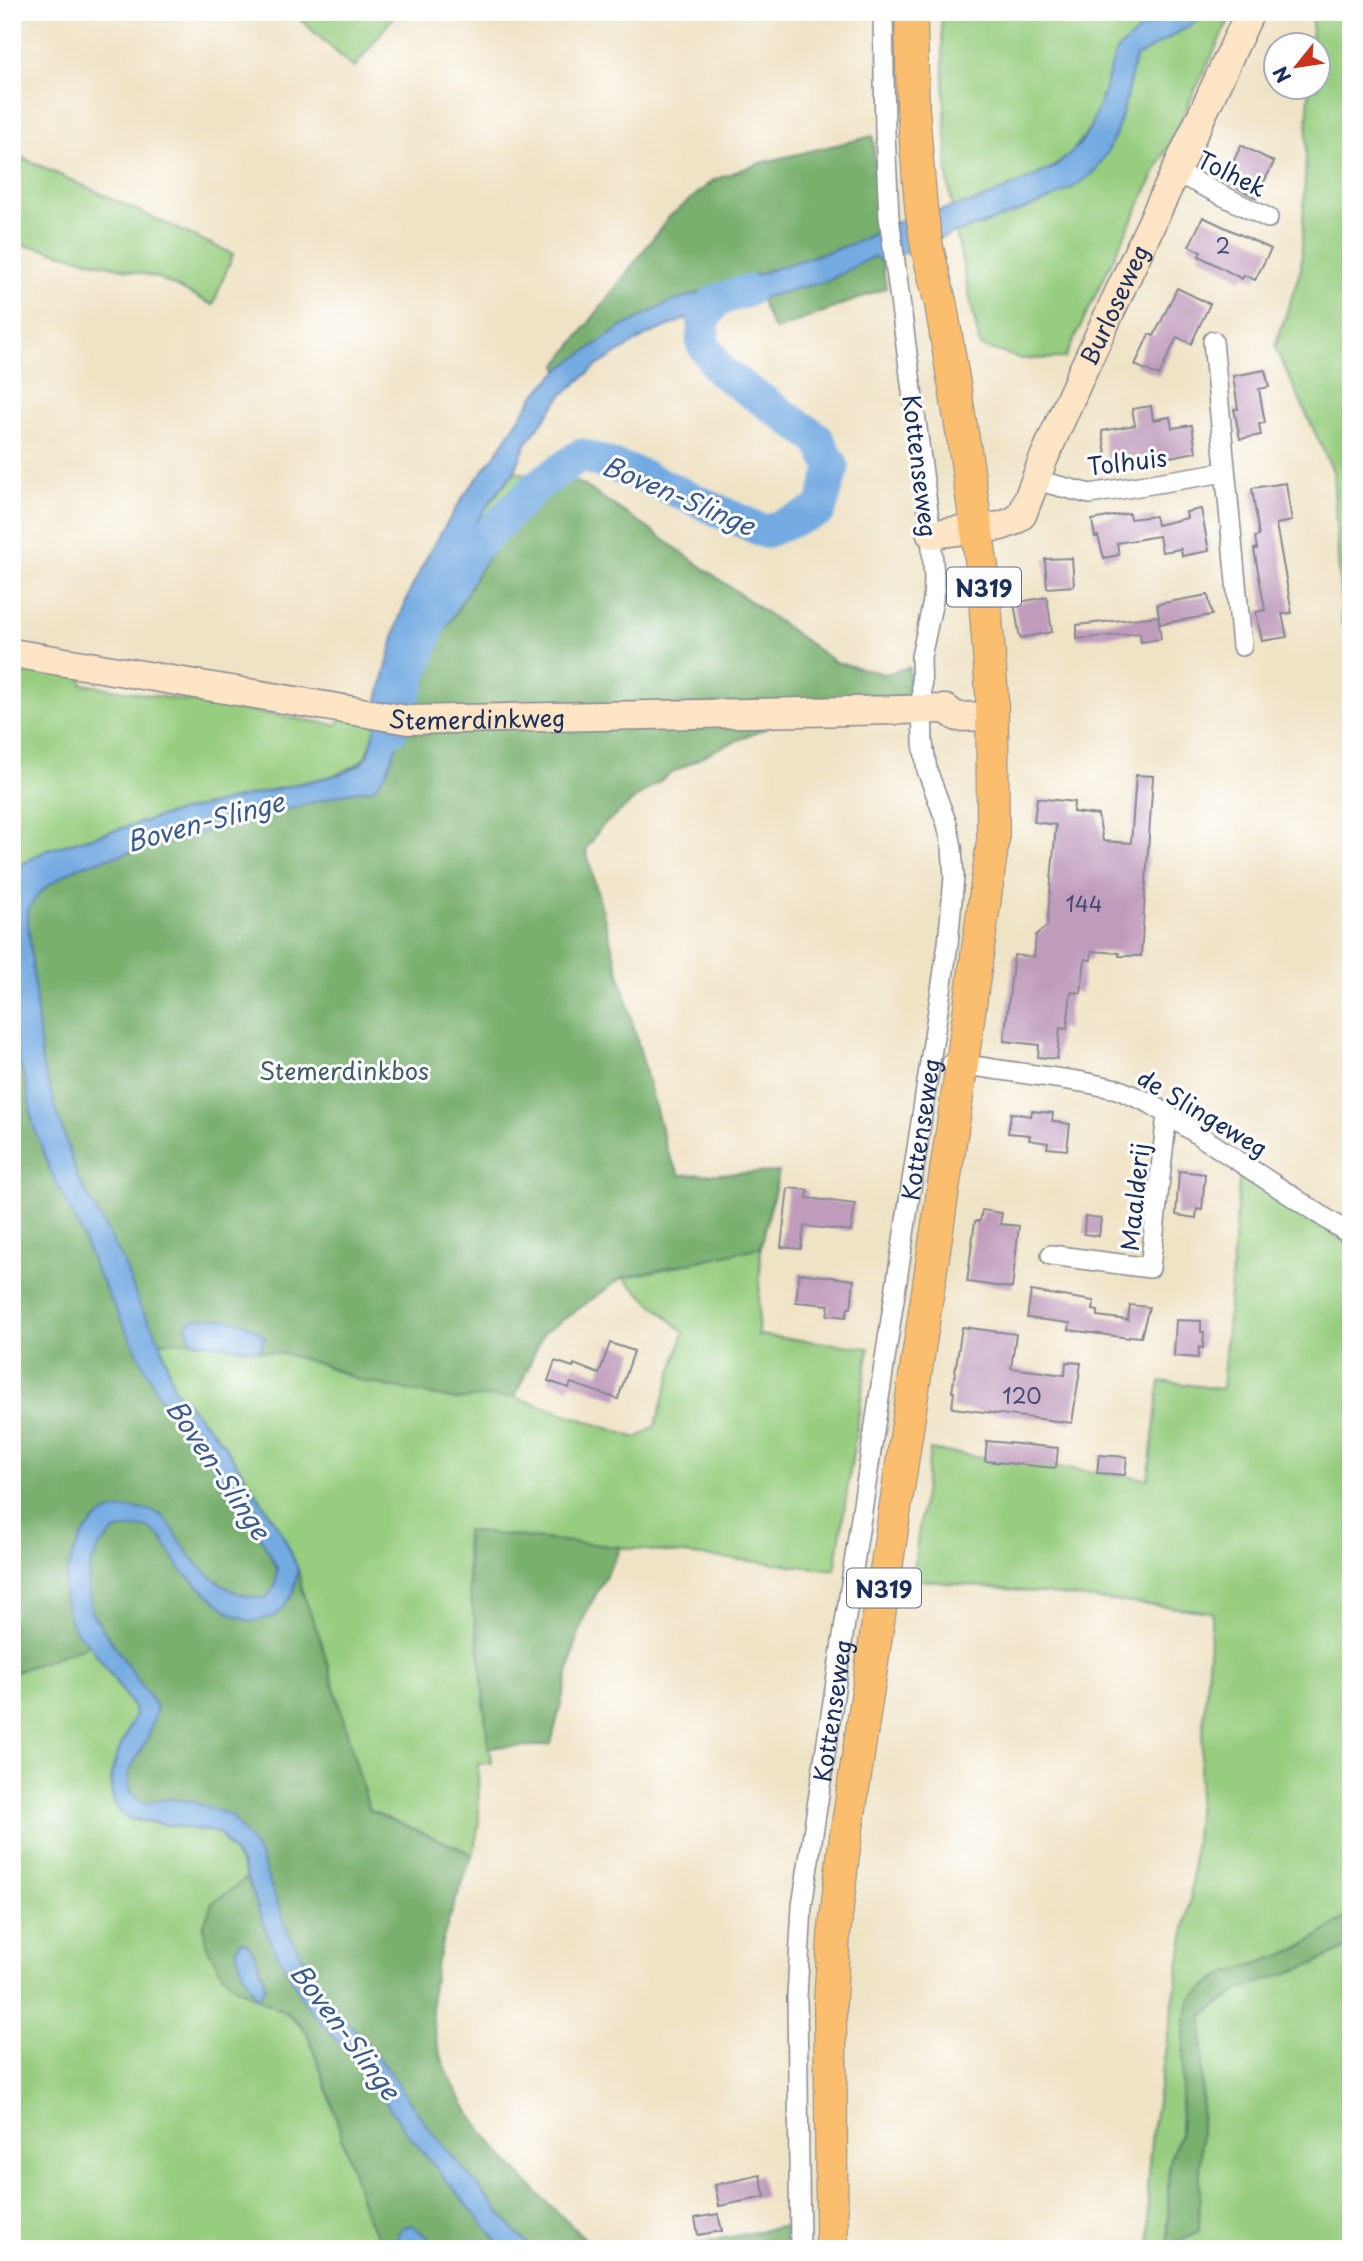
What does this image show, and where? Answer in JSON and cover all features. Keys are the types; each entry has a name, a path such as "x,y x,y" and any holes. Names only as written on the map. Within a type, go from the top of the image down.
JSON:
{"main road":[{"name":"Kottenseweg","path":"832,2249 830,2001 834,1936 843,1856 962,1064 979,931 967,707 970,626 955,532 928,295 927,247 913,108 911,12"}],"street":[{"name":"Kottenseweg","path":"800,2249 797,1997 802,1906 948,944 954,877 952,847 947,824 927,770 967,707 921,657 933,601 934,578 955,532 894,260 889,217 883,12"},
{"name":"Burloseweg","path":"955,532 1001,526 1022,515 1035,480 1250,12"},
{"name":"Tolhek","path":"1175,172 1268,218"},
{"path":"1213,341 1242,646"},
{"name":"Tolhuis","path":"1035,480 1090,494 1225,472"},
{"name":"Stemerdinkweg","path":"12,653 408,720 967,707"},
{"name":"de Slingeweg","path":"931,1060 1117,1089 1150,1103 1351,1235"},
{"name":"Maalderij","path":"1051,1255 1150,1268 1167,1114"},
{"path":"879,1404 909,1409"}],"green space":[{"path":"292,12 397,12 354,68"},
{"path":"941,12 1172,12 1142,28 1100,103 1089,130 1067,158 1034,178 953,209 948,181"},
{"path":"1203,12 1233,12 1065,358 1022,359 980,346 956,232 982,225 1071,189 1113,138 1135,58 1196,22"},
{"path":"1313,12 1351,12 1351,624 1342,625 1333,471 1275,347 1301,269 1308,102 1332,102 1332,32 1312,32"},
{"path":"873,136 880,231 855,243 671,302 620,328 559,371 557,365 669,217 714,180 760,163"},
{"path":"12,153 233,254 213,305 159,278 35,247 12,245"},
{"path":"874,256 882,262 886,288 776,330 771,325 760,298 827,281"},
{"path":"515,471 551,481 519,511 476,576 451,621 423,661 413,710 403,709 415,647 434,593 457,550"},
{"path":"561,474 585,486 642,524 835,662 885,674 909,667 910,698 438,712 413,704 423,661 451,621 476,576 519,511"},
{"path":"12,662 82,674 82,684 336,725 348,713 377,721 368,753 359,763 341,774 166,815 45,851 16,868 12,877"},
{"name":"Stemerdinkbos","path":"779,723 715,750 670,774 601,827 586,850 667,1151 680,1175 779,1172 761,1247 622,1278 543,1334 515,1397 457,1400 362,1381 286,1354 188,1341 160,1342 174,1389 223,1443 282,1533 298,1569 302,1591 321,1641 369,1810 473,1854 447,1926 435,1971 432,2013 440,2052 456,2090 479,2126 537,2192 596,2249 385,2249 366,2216 308,2035 299,2022 285,2012 235,1987 223,1975 207,1947 203,1927 212,1903 247,1878 241,1864 219,1833 127,1818 117,1807 112,1795 113,1768 135,1715 134,1708 90,1645 12,1673 12,877 16,868 45,851 166,815 335,775 351,768 365,757 374,735 400,726"},
{"path":"1240,1172 1351,1246 1351,1914 1297,1950 1220,1976 1185,2020 1180,2135 1171,2156 1168,2177 1168,2247 1151,2249 1147,2186 1152,2132 1191,1893 1212,1612 912,1579 930,1450 1148,1479 1160,1381 1222,1389"},
{"path":"761,1247 758,1335 869,1348 835,1570 466,1531 468,1574 492,1763 478,1764 479,1824 473,1854 369,1810 321,1641 302,1591 298,1569 282,1533 223,1443 174,1389 160,1341 188,1341 286,1354 362,1381 457,1400 515,1397 637,1438 655,1426 684,1332 623,1278"},
{"path":"466,1531 621,1547 586,1613 576,1642 551,1744 488,1747 479,1645 470,1594"},
{"path":"90,1645 134,1708 135,1715 113,1768 112,1795 117,1808 127,1819 219,1833 242,1864 247,1878 212,1903 235,1987 285,2012 306,2030 328,2091 366,2216 385,2249 12,2249 12,1673"},
{"path":"1351,1914 1349,1947 1311,1965 1242,1989 1203,2015 1199,2231 1168,2247 1168,2178 1171,2156 1180,2135 1185,2020 1191,1999 1220,1976 1297,1950"},
{"path":"1351,1943 1351,2249 1167,2249 1199,2224 1203,2015 1242,1989"},
{"path":"786,2226 786,2249 668,2249"}],"water":[{"path":"1172,12 1203,12 1196,22 1135,58 1113,140 1090,176 1034,206 947,235 882,262 874,256 827,281 700,313 647,335 597,366 562,395 526,444 515,471 492,499 451,560 432,597 417,641 398,742 387,771 373,789 347,793 80,866 43,890 27,912 42,1064 77,1176 123,1261 140,1306 160,1341 174,1389 223,1443 282,1533 298,1569 293,1594 276,1616 251,1622 230,1613 182,1572 161,1537 147,1527 116,1530 99,1547 90,1566 88,1589 92,1613 157,1708 148,1737 128,1774 129,1790 138,1800 146,1803 168,1799 190,1801 231,1815 259,1854 289,1934 324,1994 384,2064 427,2126 533,2249 504,2249 411,2138 368,2077 307,2006 271,1943 242,1864 219,1833 127,1818 117,1807 112,1795 113,1768 135,1715 134,1708 91,1647 73,1627 64,1594 72,1558 90,1526 97,1518 116,1510 138,1509 155,1512 165,1519 209,1576 242,1595 266,1598 275,1586 277,1568 261,1538 225,1488 207,1455 160,1398 94,1266 78,1225 51,1172 33,1125 12,1021 12,877 16,868 45,851 166,815 341,774 361,764 369,754 380,710 378,700 398,622 431,549 465,494 496,454 534,396 560,369 620,328 671,302 855,243 901,220 981,200 1055,167 1079,145 1089,130 1116,51 1142,28"},
{"path":"195,1319 233,1320 250,1326 265,1338 259,1350 192,1341 186,1328 189,1322"},
{"path":"241,1941 247,1942 251,1947 263,1976 265,1988 257,1998 244,1975 236,1950"},
{"path":"412,2225 442,2249 401,2249 398,2240 400,2230"}],"building":[{"path":"1241,145 1274,162 1256,198 1224,181"},
{"path":"1203,217 1271,249 1255,280 1244,275 1242,279 1199,256 1201,252 1189,246"},
{"path":"1177,288 1210,304 1191,344 1177,337 1159,376 1135,365 1149,334 1154,336"},
{"path":"1265,370 1269,387 1259,389 1265,423 1259,424 1261,435 1240,439 1234,409 1238,409 1233,376"},
{"path":"1151,406 1153,420 1170,417 1172,428 1192,425 1196,452 1150,461 1149,457 1108,464 1102,431 1135,425 1132,409"},
{"path":"1286,483 1292,521 1276,524 1292,613 1282,614 1287,637 1262,641 1256,612 1265,610 1254,549 1257,549 1255,537 1259,536 1252,488"},
{"path":"1201,509 1209,551 1182,556 1181,549 1162,552 1159,536 1117,543 1119,555 1104,558 1098,536 1095,537 1092,520 1129,513 1130,519 1155,516 1157,525 1187,518 1186,512"},
{"path":"1072,558 1074,586 1047,588 1045,559"},
{"path":"1208,595 1212,615 1160,624 1157,604"},
{"path":"1047,597 1052,632 1020,638 1014,603"},
{"path":"1158,616 1161,639 1141,642 1140,633 1077,639 1077,625"},
{"path":"1136,775 1153,776 1141,956 1119,956 1119,953 1092,951 1091,960 1085,959 1081,993 1071,992 1067,1029 1060,1028 1057,1059 1038,1057 1039,1045 1004,1041 1014,955 1034,957 1036,935 1047,926 1056,825 1034,822 1037,798 1074,802 1073,812 1098,815 1103,841 1131,843"},
{"path":"1032,1111 1053,1113 1052,1121 1070,1124 1067,1150 1047,1148 1048,1143 1029,1140 1030,1135 1008,1133 1011,1113 1031,1116"},
{"path":"1179,1171 1205,1174 1202,1210 1197,1209 1196,1218 1176,1215"},
{"path":"788,1188 808,1190 807,1198 855,1204 851,1231 804,1226 801,1249 781,1247"},
{"path":"982,1210 1002,1213 1000,1224 1019,1226 1012,1288 967,1282 975,1221 980,1221"},
{"path":"1085,1216 1101,1218 1099,1236 1084,1234"},
{"path":"799,1273 854,1280 851,1308 848,1308 846,1317 827,1315 829,1305 796,1302"},
{"path":"1031,1291 1094,1301 1093,1310 1098,1311 1098,1316 1128,1320 1130,1305 1149,1307 1141,1337 1129,1338 1069,1330 1070,1323 1027,1318"},
{"path":"1176,1320 1201,1321 1201,1332 1204,1332 1203,1348 1199,1347 1198,1358 1174,1356"},
{"path":"962,1327 1016,1334 1011,1368 1065,1375 1066,1362 1081,1363 1072,1423 952,1408"},
{"path":"610,1343 634,1351 618,1399 571,1383 569,1388 548,1381 555,1361 573,1367 574,1364 599,1374"},
{"path":"987,1441 1058,1448 1056,1468 985,1461"},
{"path":"1099,1455 1127,1457 1125,1475 1097,1473"},
{"path":"760,2175 765,2197 719,2206 715,2185"},
{"path":"718,2214 722,2231 698,2235 695,2218"}],"waterway":[{"name":"Boven-Slinge","path":"392,729 433,616 470,552 538,485 581,455 641,475 765,532 820,510 833,467 817,438 720,371 702,343 704,320 715,301 747,291"}]}
